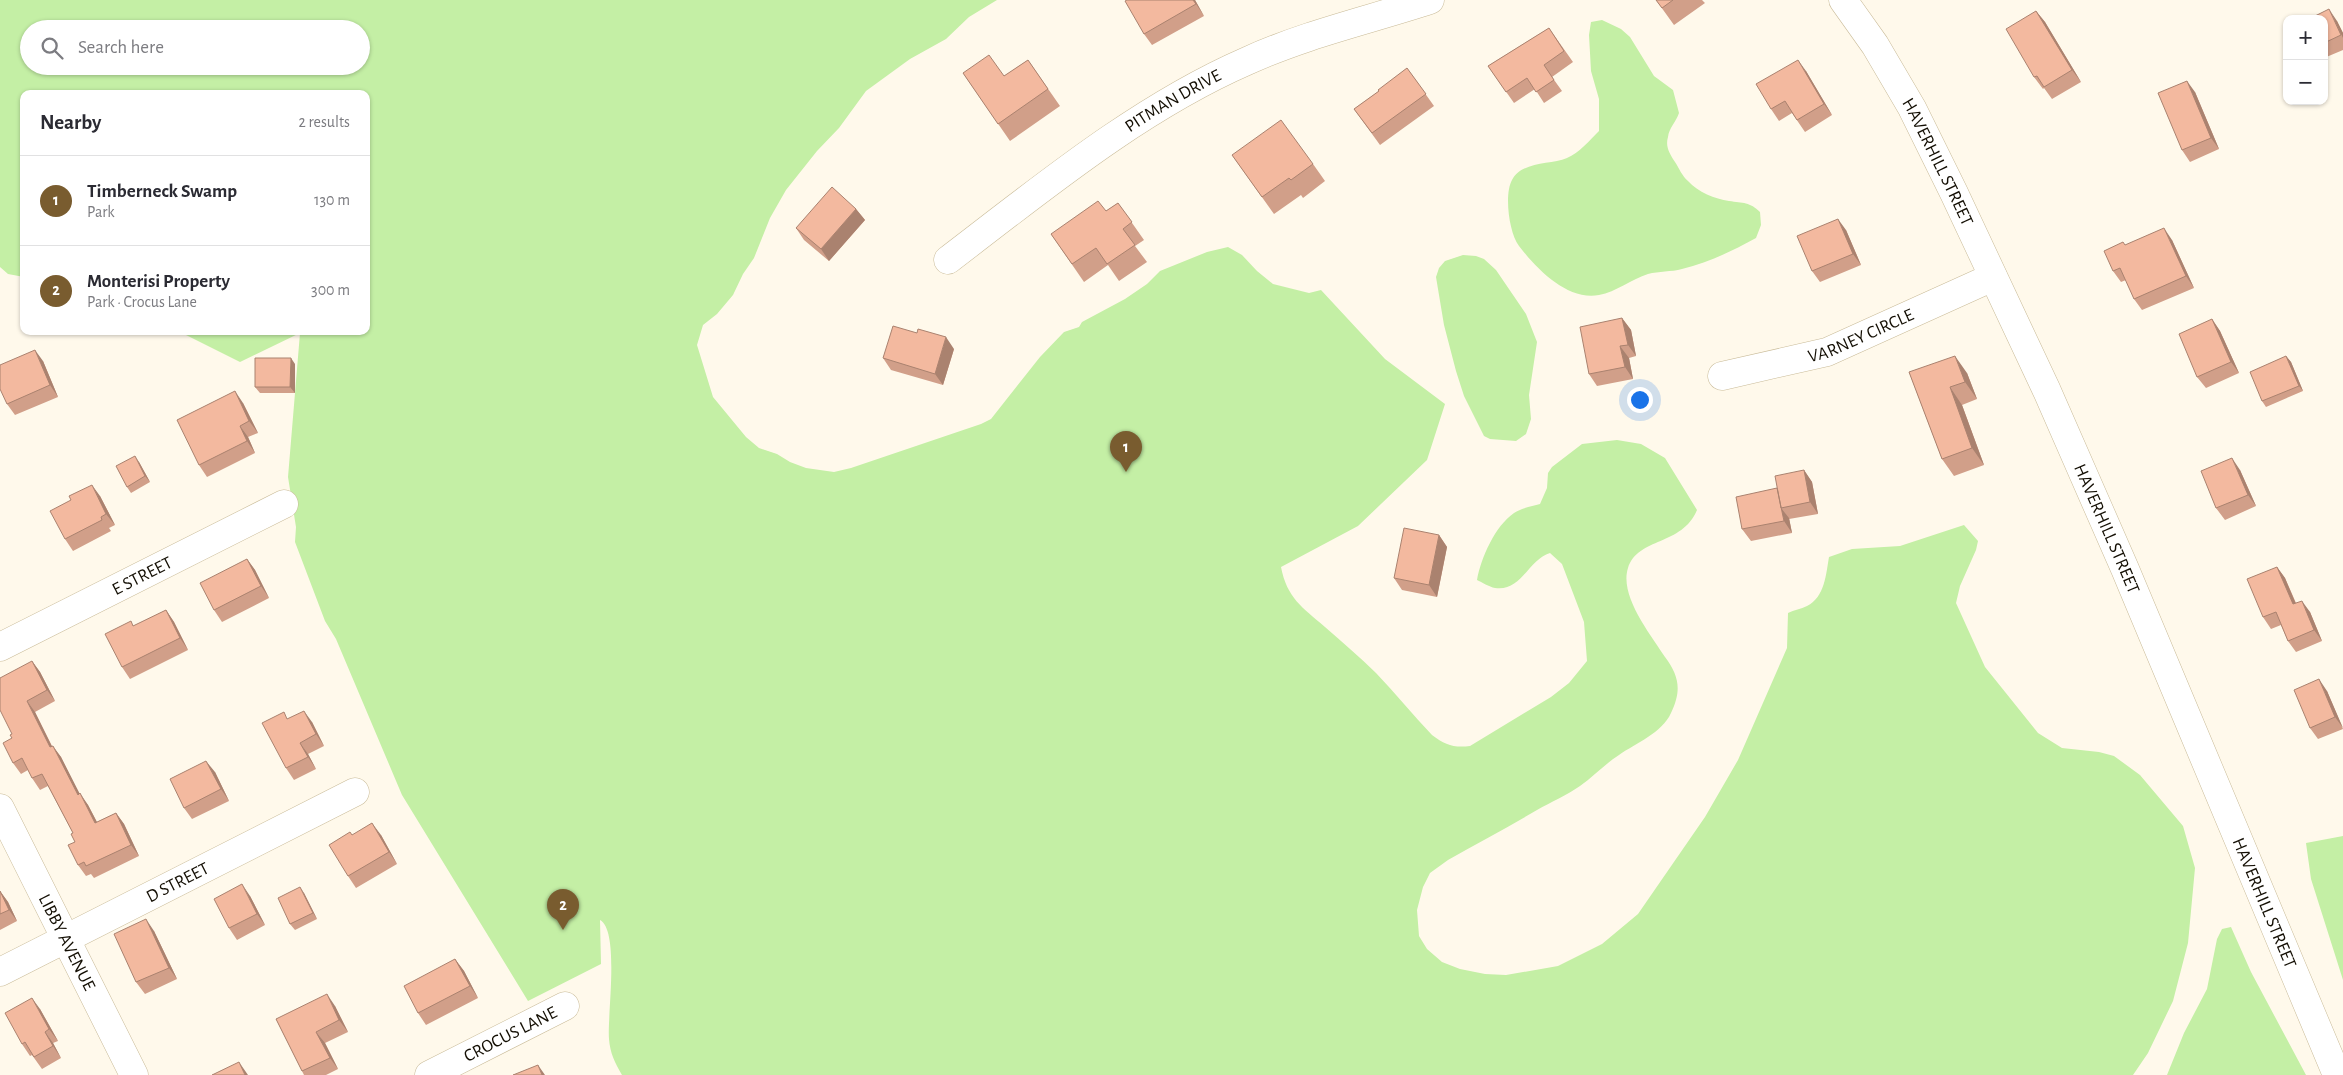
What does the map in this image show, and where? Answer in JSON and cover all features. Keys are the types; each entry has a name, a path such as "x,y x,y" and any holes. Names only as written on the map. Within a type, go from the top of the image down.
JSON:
{"street":[{"name":"PITMAN DRIVE","path":"948,260 1042,188 1129,128 1225,72 1266,52 1322,32 1430,0"},
{"name":"HAVERHILL STREET","path":"1843,0 1875,45 1912,108 2046,390 2125,569 2337,1075"},
{"name":"VARNEY CIRCLE","path":"1722,376 1827,352 1993,277"},
{"name":"E STREET","path":"0,647 284,504"},
{"name":"D STREET","path":"0,972 355,792"},
{"name":"LIBBY AVENUE","path":"0,808 134,1075"},
{"name":"CROCUS LANE","path":"429,1075 565,1006"}],"green space":[{"path":"0,0 997,0 969,17 946,39 910,59 866,91 839,128 817,151 786,190 770,218 754,258 743,274 733,295 717,314 703,325 697,345 713,397 746,437 759,448 777,454 790,462 806,468 834,472 981,424 991,419 1040,357 1064,332 1079,327 1082,322 1125,299 1147,284 1160,271 1207,252 1228,247 1242,255 1273,284 1309,293 1321,290 1385,359 1445,404 1427,460 1358,526 1281,567 1287,587 1297,601 1376,673 1432,735 1441,741 1459,747 1470,746 1551,697 1569,683 1587,661 1584,622 1562,564 1550,553 1543,556 1512,585 1504,588 1495,588 1477,580 1485,553 1495,534 1507,519 1517,511 1540,504 1547,488 1548,473 1552,467 1582,444 1617,440 1641,444 1665,458 1697,510 1690,522 1681,530 1641,551 1633,558 1628,568 1626,579 1632,603 1638,615 1670,664 1676,677 1677,697 1667,720 1655,732 1614,759 1580,786 1448,860 1430,873 1423,887 1417,910 1419,936 1427,949 1442,962 1460,969 1485,974 1506,975 1558,966 1602,944 1638,914 1705,817 1738,760 1787,648 1788,613 1807,606 1818,597 1824,584 1829,557 1852,549 1900,546 1964,525 1978,541 1960,586 1956,603 1985,667 2038,733 2062,748 2099,752 2114,756 2140,775 2183,826 2195,868 2188,943 2173,1001 2148,1053 2133,1075 622,1075 610,1049 611,956 610,940 606,927 600,920 601,964 528,1001 402,795 336,639 325,621 295,542 296,527 288,477 300,335 370,335 370,90 20,90 20,276 8,274 0,267"},
{"path":"1602,20 1621,29 1630,37 1654,76 1673,90 1679,113 1670,131 1667,144 1684,177 1692,185 1718,199 1746,203 1753,206 1760,212 1761,225 1756,238 1711,260 1678,270 1648,274 1605,293 1587,296 1575,293 1553,281 1534,264 1519,246 1515,240 1510,223 1508,194 1512,180 1522,170 1571,156 1599,131 1599,99 1591,71 1589,35 1591,22"},
{"path":"1463,255 1484,259 1496,270 1526,314 1537,342 1529,395 1531,419 1526,434 1516,441 1490,439 1484,436 1464,396 1456,371 1444,325 1436,277 1439,268 1445,261"},
{"path":"186,335 296,335 240,362"},
{"path":"2343,836 2343,980 2311,879 2306,843"},
{"path":"2231,927 2251,972 2306,1075 2167,1075 2184,1033 2207,989 2217,939 2222,929"}],"building":[{"path":"1193,0 1196,4 1144,34 1125,1"},
{"path":"1656,0 1673,0 1662,8"},
{"path":"2329,9 2341,35 2328,41 2328,15 2317,15"},
{"path":"2036,11 2072,70 2044,87 2037,76 2034,77 2006,29"},
{"path":"1549,28 1564,51 1544,65 1554,80 1536,92 1527,78 1506,92 1488,66"},
{"path":"989,55 1004,76 1028,60 1048,89 998,124 963,73"},
{"path":"1798,60 1824,104 1797,120 1785,101 1771,109 1756,84"},
{"path":"1407,68 1426,94 1372,133 1354,109"},
{"path":"2187,81 2211,138 2182,150 2158,93"},
{"path":"1281,120 1313,164 1262,197 1232,155"},
{"path":"832,187 856,209 821,249 796,228"},
{"path":"1098,201 1106,211 1118,203 1132,222 1123,229 1135,245 1107,264 1096,248 1072,264 1051,234"},
{"path":"1838,219 1853,254 1812,271 1797,236"},
{"path":"2164,228 2186,276 2134,299 2120,268 2113,271 2104,251 2123,242 2125,245"},
{"path":"1622,318 1628,345 1620,346 1625,367 1589,374 1580,327"},
{"path":"2212,319 2231,362 2197,377 2179,334"},
{"path":"893,326 917,333 918,329 946,337 935,374 883,358"},
{"path":"35,350 50,385 7,404 0,389 0,365"},
{"path":"1955,356 1965,382 1950,387 1972,448 1942,459 1909,372"},
{"path":"2286,356 2299,386 2262,401 2250,372"},
{"path":"255,358 291,358 290,387 255,387"},
{"path":"235,391 249,421 240,426 247,441 199,465 177,420"},
{"path":"135,456 145,476 127,487 116,466"},
{"path":"2232,458 2248,495 2216,508 2201,471"},
{"path":"1804,470 1810,502 1781,508 1775,476"},
{"path":"92,485 106,514 101,517 102,520 65,539 50,511 71,500 69,496"},
{"path":"1777,488 1784,521 1742,529 1736,497"},
{"path":"1404,528 1439,535 1429,585 1394,578"},
{"path":"247,559 261,586 214,610 200,583"},
{"path":"2277,567 2293,604 2302,601 2314,630 2288,641 2276,612 2263,617 2247,579"},
{"path":"166,610 180,638 122,667 105,634 131,621 133,626"},
{"path":"32,661 47,690 27,701 50,747 53,746 78,795 80,793 95,823 116,813 131,845 86,866 84,862 78,865 68,845 75,842 71,834 73,833 42,774 32,778 22,758 13,763 3,743 12,738 10,735 12,734 0,710 0,678"},
{"path":"2319,679 2335,717 2310,728 2294,690"},
{"path":"304,711 316,734 300,743 308,757 286,768 262,723 284,712 287,719"},
{"path":"206,761 221,789 184,808 170,779"},
{"path":"372,823 389,852 348,876 329,845 350,832 352,835"},
{"path":"242,884 257,914 229,928 214,899"},
{"path":"300,887 313,913 290,924 278,898"},
{"path":"0,891 9,910 0,914"},
{"path":"146,919 169,968 136,982 114,934"},
{"path":"455,959 470,986 418,1013 404,986"},
{"path":"327,994 339,1020 316,1032 330,1058 302,1071 276,1019"},
{"path":"32,998 49,1029 45,1032 53,1046 34,1057 25,1042 22,1044 5,1013"},
{"path":"239,1062 245,1075 212,1075"},
{"path":"538,1065 542,1075 513,1075"}],"place":[{"name":"Timberneck Swamp","path":"1126,472"},
{"name":"Monterisi Property","path":"563,930"}]}
